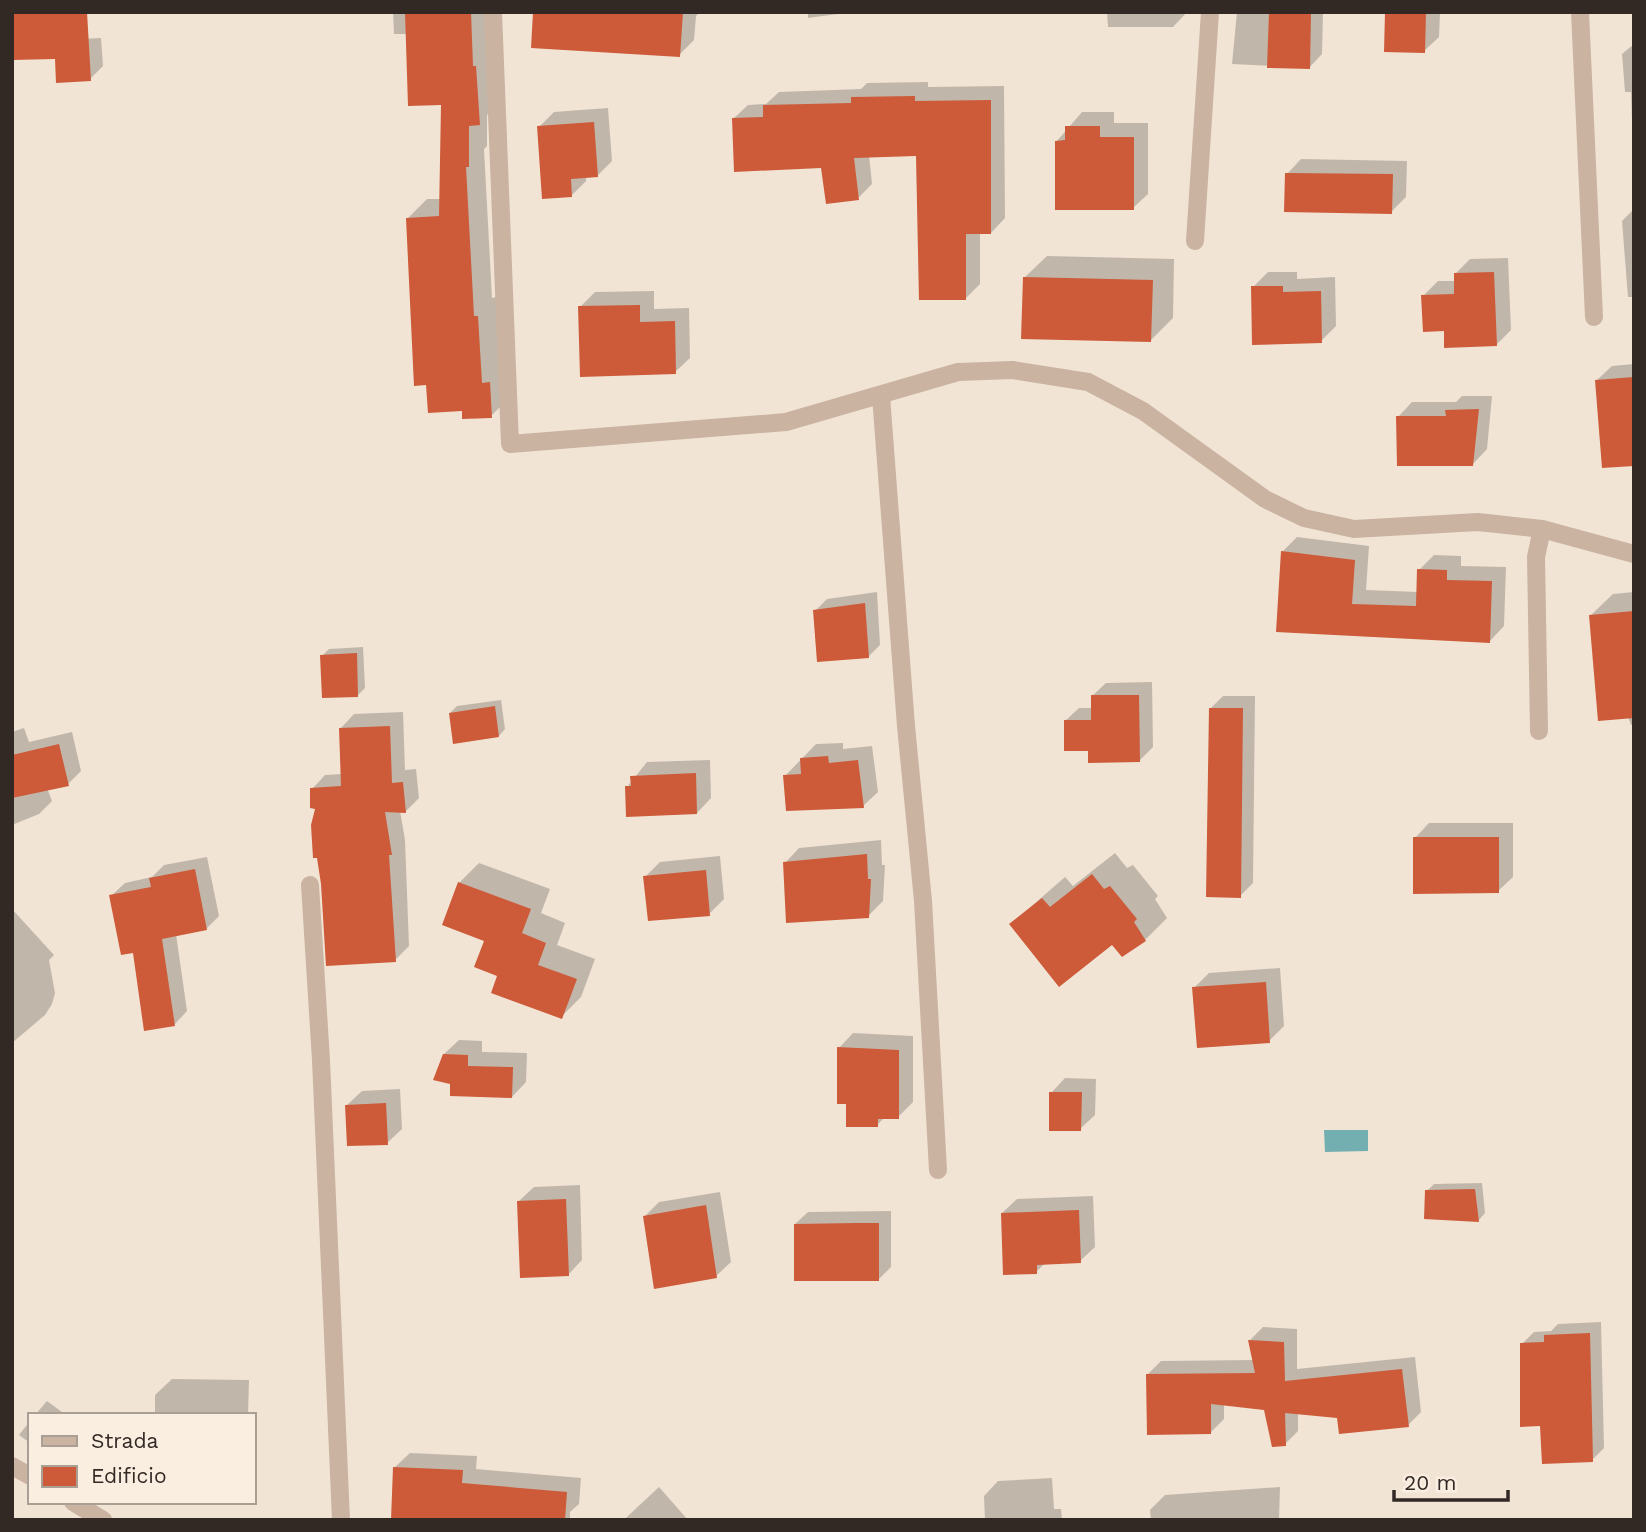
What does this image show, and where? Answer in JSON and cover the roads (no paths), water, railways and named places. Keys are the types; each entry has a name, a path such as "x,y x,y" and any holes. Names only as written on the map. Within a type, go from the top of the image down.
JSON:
{"street":[{"path":"492,12 510,444 786,422 958,372 1012,370 1088,382 1143,411 1265,499 1304,518 1353,529 1478,522 1542,529 1634,554"},
{"path":"1195,241 1210,12"},
{"path":"1580,12 1594,317"},
{"path":"881,396 906,726 923,901 938,1170"},
{"path":"1539,732 1536,556 1542,529"},
{"path":"310,885 321,1060 341,1520"},
{"path":"12,1466 28,1475"},
{"path":"75,1504 103,1520"}],"water":[{"path":"1324,1130 1368,1130 1368,1151 1325,1152"}]}
